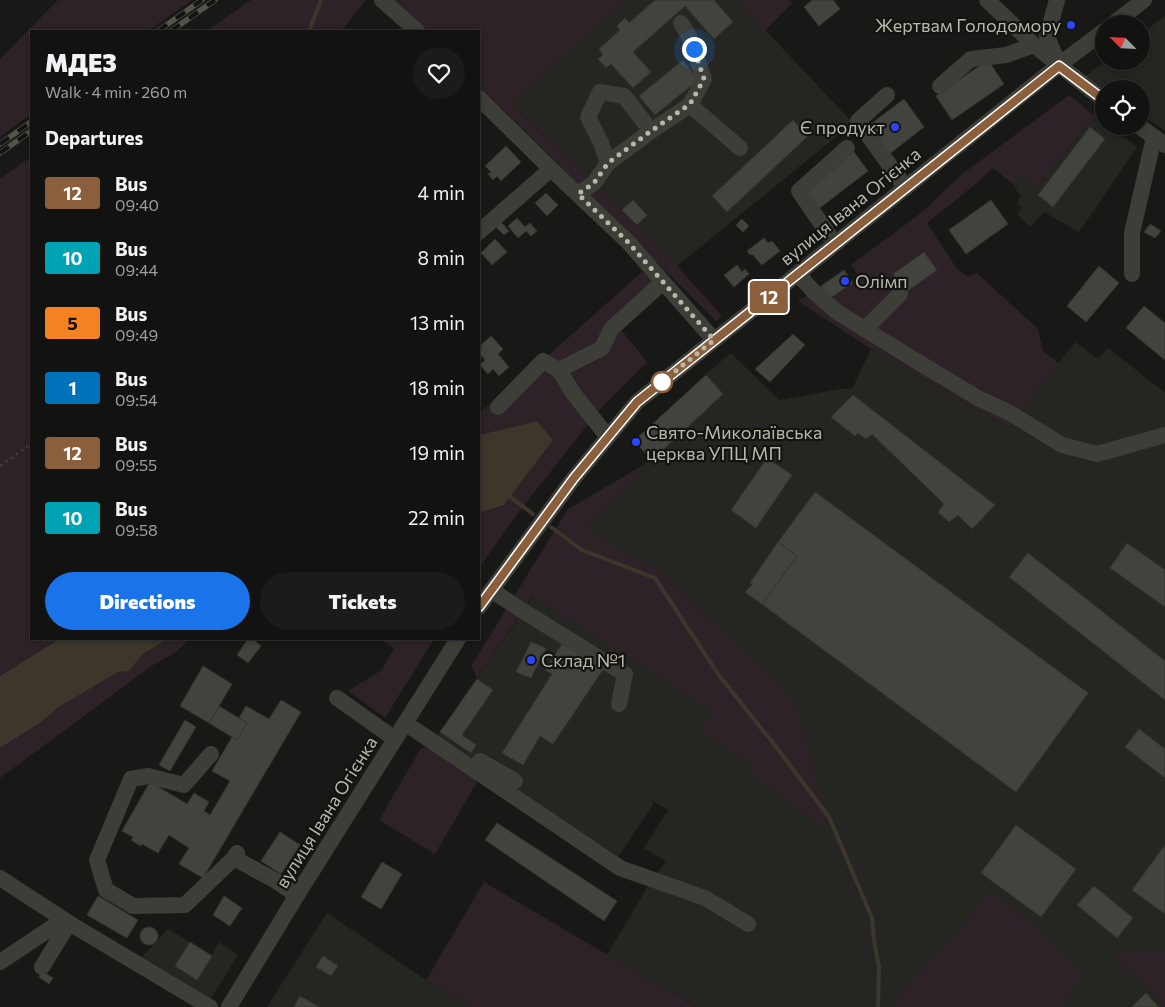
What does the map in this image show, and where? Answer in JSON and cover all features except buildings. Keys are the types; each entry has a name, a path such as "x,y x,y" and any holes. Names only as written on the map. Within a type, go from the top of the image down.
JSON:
{"street":[{"path":"382,0 416,30"},
{"path":"987,0 1059,66 1095,93"},
{"path":"1057,0 1048,36 1059,66"},
{"path":"1125,15 1144,0"},
{"path":"578,194 594,183 608,163 690,104 704,79 688,34 681,23"},
{"name":"вулиця Івана Огієнка","path":"480,606 574,478 637,402 1095,38"},
{"path":"940,86 972,59 1006,55 1034,44"},
{"path":"608,163 601,143 588,117 600,92 624,96 651,131"},
{"path":"887,95 858,120 906,188"},
{"path":"480,99 628,242 714,340"},
{"path":"690,104 740,148"},
{"path":"1132,274 1132,233 1159,141"},
{"path":"836,244 799,191 848,148"},
{"path":"480,231 551,169"},
{"path":"798,274 813,291 837,312 970,393 1010,413 1062,444 1097,454 1165,435"},
{"path":"559,370 602,348 611,328 663,282"},
{"path":"865,329 900,294"},
{"path":"498,407 543,361 559,370 573,393 608,437"},
{"path":"491,590 625,674 619,704"},
{"name":"вулиця Івана Огієнка","path":"230,1007 297,895 457,640"},
{"path":"337,698 395,739"},
{"path":"405,723 620,868 705,898 748,924"},
{"path":"430,730 514,781"},
{"path":"211,754 184,786 148,776 131,779 97,860 106,890 133,906 185,905 236,856 297,895"},
{"path":"0,878 69,923 210,1007"},
{"path":"0,962 57,924 69,923"},
{"path":"42,967 69,923"}],"path":[{"path":"0,466 30,445"}],"shaded area":[{"path":"58,0 192,0 149,30 30,30 30,115 0,137 0,59"},
{"path":"251,0 366,0 342,30 208,30"},
{"path":"382,0 624,0 511,104 622,210 677,266 722,316 716,321 480,88 480,30 416,30"},
{"path":"624,0 737,0 853,123 677,266 622,210 510,103"},
{"path":"737,0 789,0 792,3 765,31"},
{"path":"1165,16 1165,131 1150,120 1150,80 1095,80 1095,82 1086,76 1095,69 1150,70 1150,27"},
{"path":"1069,95 1095,116 1095,119 1086,126 1036,188 1023,174 1014,185 993,168 927,223 957,269 968,277 977,273 1038,329 1043,351 1059,363 1009,427 871,349 798,301 821,286 830,299 861,279 851,265 921,213 961,175"},
{"path":"1095,119 1095,135 1121,135 1137,147 1079,232 1044,212 1030,227 1017,214 1021,208 1017,203 1021,196 1014,185 1023,174 1036,188 1086,126"},
{"path":"30,158 30,640 57,640 0,676 0,179"},
{"path":"642,272 656,286 615,322 647,362 601,408 518,513 480,567 480,513 504,505 553,440 537,421 480,435 480,412 534,368"},
{"path":"1075,342 1098,359 1108,348 1165,393 1165,1007 697,1007 607,955 648,886 666,861 644,848 668,810 653,801 653,805 618,857 436,738 562,555 652,460 634,441 731,353 779,400 841,389 852,389 871,349 1009,427"},
{"path":"537,421 553,440 504,505 480,513 480,435"},
{"path":"652,460 587,529 658,571 777,682 798,711 829,826 812,819 752,773 750,763 700,729 713,711 533,596 477,678 471,666 568,509"},
{"path":"57,640 165,640 142,655 129,671 118,672 59,707 37,725 0,748 0,676"},
{"path":"165,640 188,640 176,652 150,667 0,778 0,748 37,725 59,707 118,672 129,671 142,655"},
{"path":"382,640 433,640 385,718 348,691 382,670 394,648"},
{"path":"425,747 480,777 435,854 379,820 420,750"},
{"path":"484,882 697,1007 473,1007 426,980"},
{"path":"988,892 1033,924 1083,976 1061,1007 889,1007 971,917"},
{"path":"327,913 426,980 473,1007 267,1007"},
{"path":"168,929 212,955 219,942 238,955 211,998 142,957"},
{"path":"1165,951 1165,1007 1143,982 1111,953"}],"waterway":[{"path":"309,30 321,0"},
{"path":"510,497 533,514"},
{"path":"551,527 582,550 655,578 718,674 829,817 872,918 879,968 878,1007"}],"railway":[{"path":"159,30 202,0"},
{"path":"172,30 215,0"},
{"path":"0,144 30,123"},
{"path":"0,153 30,132"}],"bus line":[{"name":"12","path":"480,606 574,478 637,402 1059,66 1095,93"}],"place":[{"name":"Жертвам Голодомору","path":"1071,25"},
{"name":"Є продукт","path":"895,127"},
{"name":"Олімп","path":"845,281"},
{"name":"Свято-Миколаївська церква УПЦ МП","path":"636,442"},
{"name":"Склад №1","path":"531,660"}],"route":[{"path":"662,382 714,340 628,242 578,194 594,183 608,163 690,104 704,79 694,49"}]}
